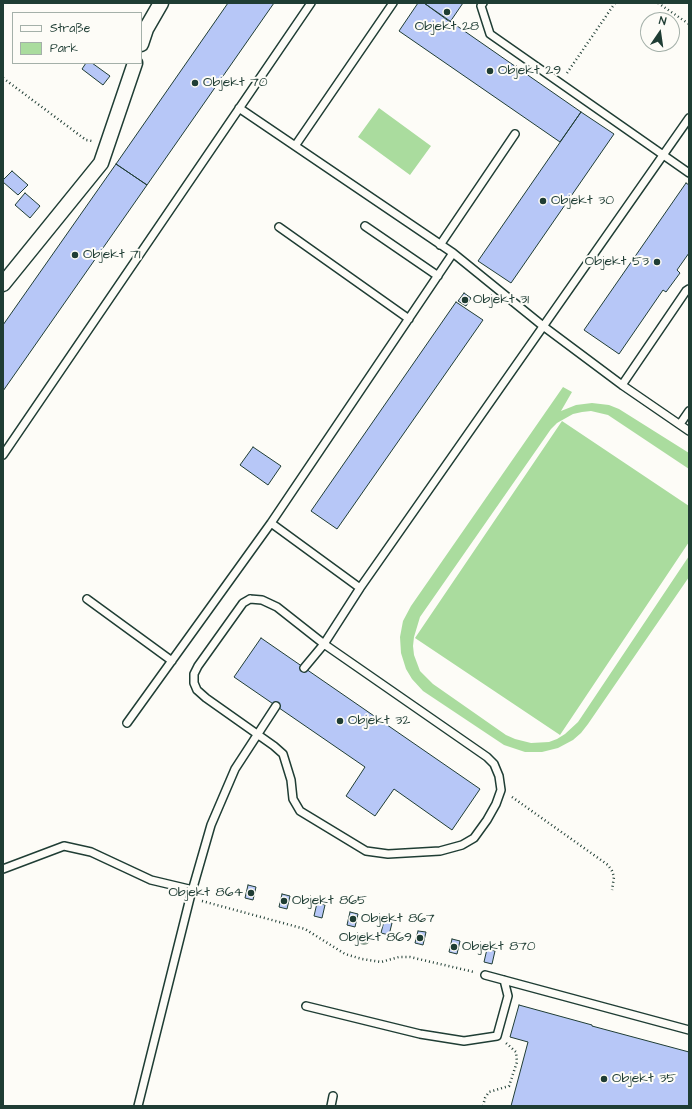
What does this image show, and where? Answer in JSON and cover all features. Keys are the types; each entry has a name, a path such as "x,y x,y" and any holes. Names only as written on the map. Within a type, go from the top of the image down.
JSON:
{"street":[{"path":"142,41 146,29 161,3"},
{"path":"3,284 101,163 135,64"}],"lane":[{"path":"3,455 311,3"},
{"path":"295,146 393,3"},
{"path":"483,3 481,6 490,34 689,173"},
{"path":"240,108 453,254 622,385 689,431"},
{"path":"304,668 324,644 360,588 689,118"},
{"path":"440,245 515,134"},
{"path":"365,226 438,276"},
{"path":"279,227 409,318"},
{"path":"127,723 271,523 453,254"},
{"path":"622,385 686,291 689,290"},
{"path":"680,424 689,411"},
{"path":"271,523 360,588"},
{"path":"87,599 172,661"},
{"path":"250,599 262,600 277,607 324,644 487,757 494,764 499,776 501,790 496,804 487,820 474,838 462,845 440,851 388,854 366,851 300,811 293,799 291,780 283,754 206,698 197,690 194,683 194,674 198,666 244,603 250,599"},
{"path":"138,1106 190,898 211,825 235,769 276,706"},
{"path":"3,869 64,846 91,852 151,880 193,890"},
{"path":"484,975 689,1030"},
{"path":"306,1006 420,1034 464,1041 497,1036 508,996 504,980"},
{"path":"331,1106 333,1096"}],"path":[{"path":"560,83 615,3"},
{"path":"658,3 689,24"},
{"path":"3,78 86,140 108,143"},
{"path":"501,790 608,865 614,877 612,890"},
{"path":"190,898 305,929 346,954 362,959 381,962 410,957 484,975"},
{"path":"483,1106 485,1098 489,1092 510,1086 517,1062 516,1052 497,1036"}],"green space":[{"path":"379,108 431,146 410,175 358,137"},
{"path":"563,387 572,392 561,411 576,405 592,403 609,405 619,409 689,453 689,469 608,415 591,411 582,412 573,414 557,423 551,429 420,617 413,646 414,655 420,671 433,684 506,735 531,743 549,742 565,734 578,722 689,556 689,577 581,733 573,740 558,748 542,752 525,752 504,745 423,691 412,679 406,669 401,653 400,637 403,621 411,606"},
{"path":"562,421 689,506 689,542 560,735 415,638"}],"building":[{"name":"Objekt 70","path":"228,3 274,3 147,185 116,164"},
{"name":"Objekt 29","path":"418,3 424,3 581,112 560,142 399,31"},
{"name":"Objekt 28","path":"424,3 463,3 450,22"},
{"path":"85,64 93,64 110,76 103,85 82,69"},
{"name":"Objekt 30","path":"581,112 614,134 511,283 478,261"},
{"name":"Objekt 71","path":"116,164 147,185 3,391 3,325"},
{"path":"12,171 28,185 18,195 3,182 3,180"},
{"name":"Objekt 53","path":"686,183 689,185 689,253 677,270 680,273 666,292 663,290 619,354 584,330"},
{"path":"25,193 40,206 30,218 15,205"},
{"name":"Objekt 31","path":"464,293 471,298 466,306 458,301"},
{"path":"456,302 483,320 337,529 311,511"},
{"path":"253,447 281,466 268,485 240,465"},
{"name":"Objekt 32","path":"261,638 480,789 452,830 394,789 375,816 346,796 365,767 234,677"},
{"name":"Objekt 864","path":"248,885 256,887 253,900 245,898"},
{"name":"Objekt 865","path":"282,894 290,896 287,909 279,907"},
{"path":"317,903 325,905 322,918 314,916"},
{"name":"Objekt 867","path":"350,912 358,914 355,927 347,925"},
{"path":"384,921 392,923 389,935 381,933"},
{"name":"Objekt 869","path":"418,931 426,932 423,945 415,943"},
{"name":"Objekt 870","path":"452,939 460,941 457,954 449,952"},
{"path":"487,949 495,951 492,964 484,962"},
{"name":"Objekt 35","path":"519,1005 689,1052 689,1106 511,1106 528,1042 510,1037"}],"place":[{"name":"Objekt 28","path":"447,12"},
{"name":"Objekt 29","path":"490,71"},
{"name":"Objekt 70","path":"195,83"},
{"name":"Objekt 30","path":"543,201"},
{"name":"Objekt 71","path":"75,255"},
{"name":"Objekt 53","path":"657,262"},
{"name":"Objekt 31","path":"465,300"},
{"name":"Objekt 32","path":"340,721"},
{"name":"Objekt 864","path":"251,893"},
{"name":"Objekt 865","path":"284,901"},
{"name":"Objekt 867","path":"353,919"},
{"name":"Objekt 869","path":"420,938"},
{"name":"Objekt 870","path":"454,947"},
{"name":"Objekt 35","path":"604,1079"}]}
